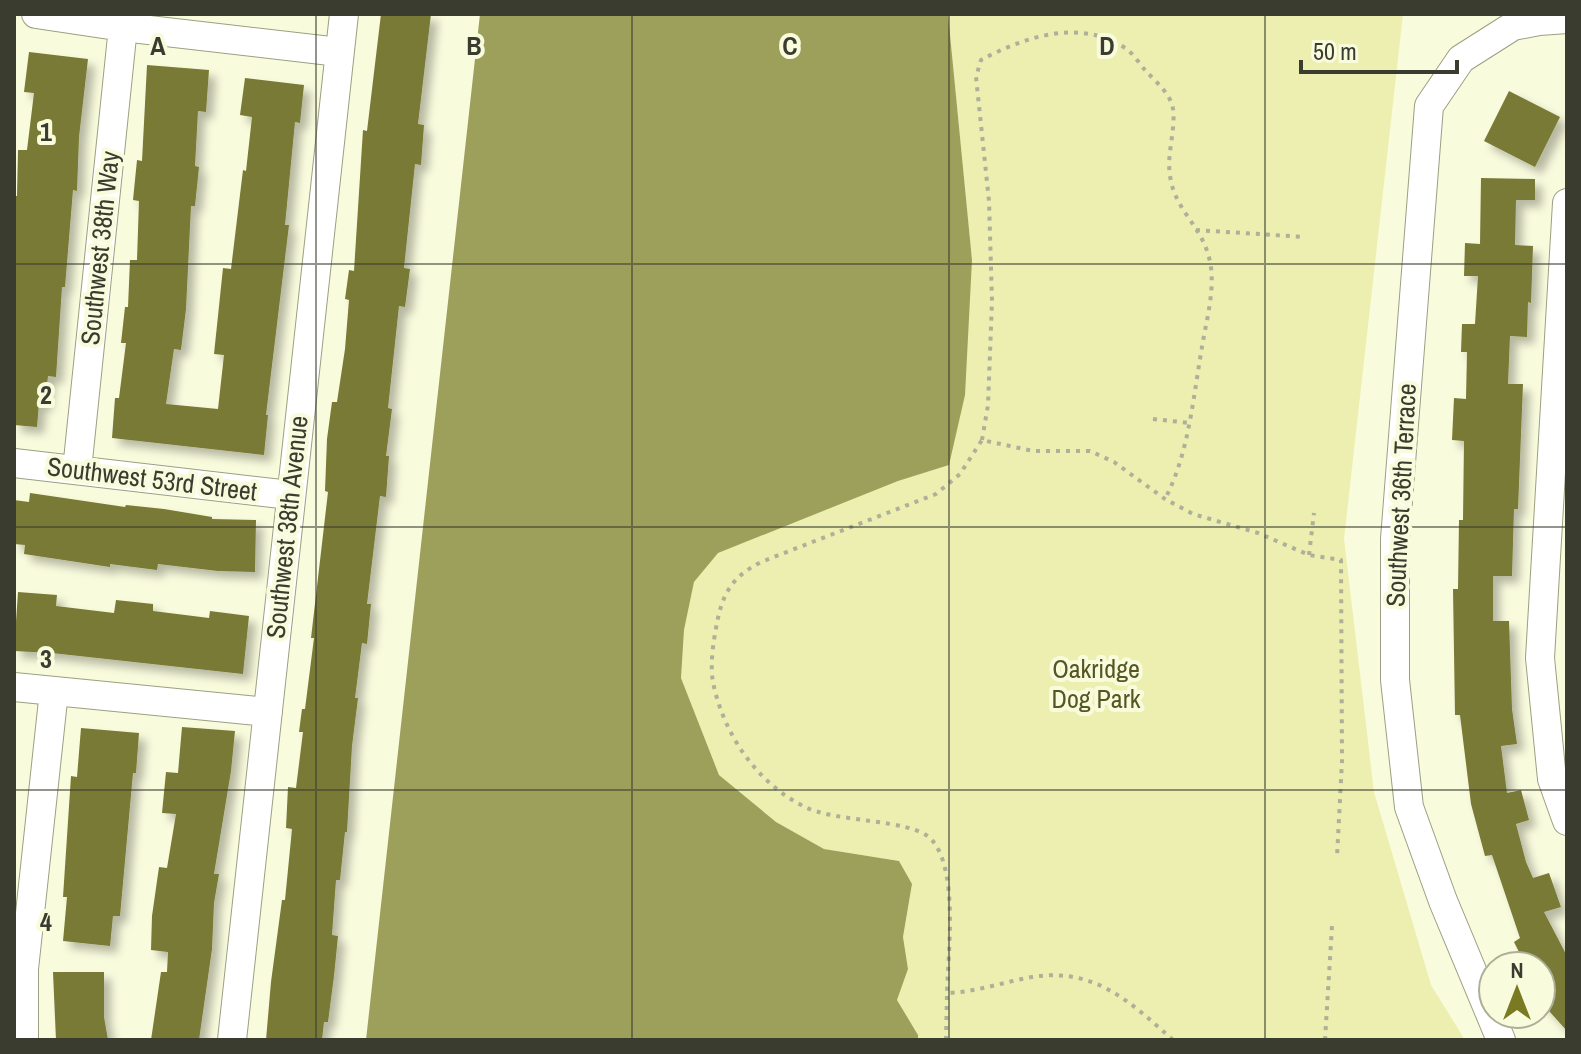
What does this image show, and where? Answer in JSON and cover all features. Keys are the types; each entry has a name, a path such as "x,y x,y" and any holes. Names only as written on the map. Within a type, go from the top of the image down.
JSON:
{"street":[{"path":"36,14 339,52"},
{"name":"Southwest 38th Avenue","path":"232,1040 344,14"},
{"name":"Southwest 36th Terrace","path":"1501,1040 1443,901 1409,807 1395,680 1395,539 1429,106 1461,59 1513,26 1567,19"},
{"name":"Southwest 38th Way","path":"77,470 123,27"},
{"path":"1567,203 1540,658 1552,779 1567,821"},
{"name":"Southwest 53rd Street","path":"14,463 290,495"},
{"path":"14,687 268,712"},
{"path":"24,1040 24,969 54,691"}],"path":[{"path":"946,1040 947,883 942,857 929,837 903,827 833,817 804,807 777,790 755,769 738,745 712,680 714,638 720,607 731,584 746,570 936,494 960,474 982,440 988,405 992,301 989,201 976,77 981,60 1009,45 1045,34 1080,33 1126,48 1164,90 1173,108 1168,160 1171,184 1207,248 1211,296 1190,423 1175,480 1165,499"},
{"path":"1196,230 1305,237"},
{"path":"1153,419 1190,423"},
{"path":"982,440 1033,451 1090,451 1114,462 1165,499 1193,514 1258,533 1309,555 1341,560 1342,761 1337,857"},
{"path":"1309,555 1314,513"},
{"path":"1325,1040 1332,926"},
{"path":"947,993 961,993 1035,977 1076,976 1104,987 1135,1006 1173,1040"}],"green space":[{"name":"Oakridge Dog Park","path":"948,14 1403,14 1344,539 1374,792 1431,985 1465,1040 918,1040 897,1000 908,969 903,937 912,885 899,861 824,849 776,822 719,775 681,678 684,630 694,582 717,553 898,481 949,465 972,260"}],"shaded area":[{"path":"480,14 948,14 972,260 965,395 949,465 898,481 718,553 694,582 684,630 681,678 719,775 776,822 824,849 899,861 912,884 903,937 908,969 897,1000 918,1040 366,1040"}],"building":[{"path":"381,14 431,14 418,124 424,125 421,165 415,164 404,268 410,269 405,307 399,306 388,408 392,409 386,456 389,456 386,497 380,496 367,604 371,604 367,644 362,643 355,698 358,698 347,832 340,880 336,880 332,935 338,936 334,976 328,1022 324,1022 322,1040 266,1040 292,829 286,828 288,787 296,788 303,732 299,732 314,638 311,638 328,492 325,491 327,439 332,402 337,402 345,349 349,300 345,299 349,270 354,271 363,130 367,131"},
{"path":"29,52 88,59 79,137 77,191 73,190 65,287 62,287 56,377 48,376 45,404 39,403 37,427 14,425 14,196 17,196 18,150 27,150 34,93 24,92"},
{"path":"147,65 209,70 206,112 198,111 195,166 199,167 195,206 191,206 181,350 174,349 166,404 218,409 224,355 214,354 223,268 231,269 252,117 240,115 245,78 304,85 300,123 295,122 285,225 289,225 264,455 112,438 115,398 119,398 126,343 121,343 125,307 128,307 130,260 137,260 139,201 133,200 137,160 142,161"},
{"path":"1509,91 1560,117 1535,167 1484,141"},
{"path":"1481,178 1535,179 1535,200 1516,200 1515,245 1533,246 1531,303 1528,302 1527,337 1510,336 1508,384 1523,384 1518,509 1514,509 1512,576 1493,576 1493,621 1509,621 1512,709 1517,744 1501,746 1507,793 1521,790 1529,820 1516,824 1526,862 1533,878 1549,873 1561,907 1544,912 1567,956 1567,1031 1557,1020 1557,950 1518,950 1514,942 1520,938 1492,855 1485,856 1471,804 1460,715 1455,715 1453,589 1458,589 1464,441 1452,440 1454,398 1466,399 1467,352 1461,352 1462,324 1475,324 1478,276 1464,276 1465,243 1480,244"},
{"path":"30,493 125,507 164,509 212,519 256,520 255,572 158,564 157,570 110,564 110,567 24,554 25,545 14,544 14,500 29,502"},
{"path":"18,592 57,595 56,606 114,613 116,600 153,604 153,611 209,618 210,611 249,616 243,674 14,651"},
{"path":"182,727 235,731 214,874 219,874 199,1040 151,1040 161,972 167,972 168,952 151,950 152,916 159,867 167,868 176,814 162,813 166,772 178,773"},
{"path":"81,728 139,733 120,916 113,916 110,946 63,941 71,776 77,777"},
{"path":"53,972 104,972 104,1017 108,1040 56,1040"}]}
